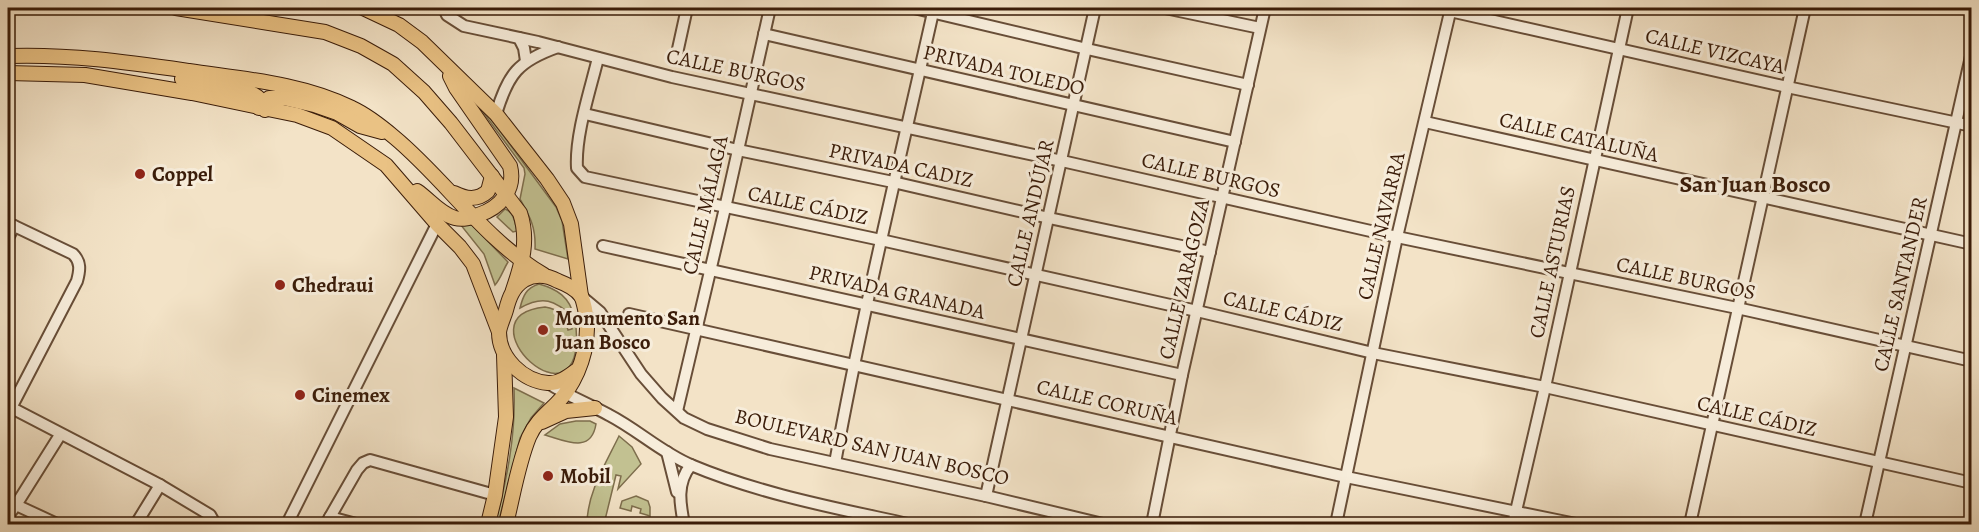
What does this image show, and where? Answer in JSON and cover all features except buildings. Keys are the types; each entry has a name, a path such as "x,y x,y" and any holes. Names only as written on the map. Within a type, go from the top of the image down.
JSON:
{"main road":[{"path":"176,8 325,32 361,46 393,64 424,92 520,213 525,240 522,262 499,332"},
{"path":"363,8 399,25 422,42 496,114 563,203 573,232 588,333 585,348 565,394 543,416 529,436 506,525"},
{"path":"8,56 97,58 251,80 308,92 353,108 420,159 474,217 522,262 566,284 581,296"},
{"path":"404,185 419,192 456,219 474,217 495,207 507,195 512,178 510,166 456,88 444,63"},
{"path":"163,67 174,77 251,93 258,96 262,107"},
{"path":"8,73 85,75 297,115 332,128 386,165 473,264 499,332 504,355 506,417 495,495 488,525"},
{"path":"262,107 269,98 295,100 326,109 360,126 392,136"},
{"path":"449,191 465,198 478,197 488,191 492,176"},
{"path":"513,290 531,277 544,275"},
{"path":"504,355 523,374 548,383 557,382 577,370"},
{"path":"535,426 566,411 595,408"}],"street":[{"path":"676,58 687,8"},
{"name":"CALLE MÁLAGA","path":"677,411 726,208 770,8"},
{"path":"914,8 933,9 1087,49 1248,85"},
{"name":"CALLE ANDÚJAR","path":"986,496 1095,8"},
{"path":"1165,8 1260,28"},
{"name":"CALLE ZARAGOZA","path":"1152,525 1182,375 1265,8"},
{"name":"CALLE ASTURIAS","path":"1513,525 1628,8"},
{"path":"1690,525 1805,8"},
{"path":"834,463 893,182 933,9"},
{"name":"CALLE VIZCAYA","path":"1450,9 1618,50 1971,126"},
{"name":"CALLE NAVARRA","path":"1335,525 1397,237 1450,9"},
{"name":"CALLE BURGOS","path":"445,11 464,26 750,93 1397,237 1737,308 1971,361"},
{"name":"PRIVADA TOLEDO","path":"764,34 1235,142"},
{"path":"519,38 524,48 525,62"},
{"path":"496,114 509,79 525,62 558,47"},
{"name":"CALLE SANTANDER","path":"1865,525 1957,123 1971,52"},
{"path":"585,114 598,58"},
{"name":"PRIVADA CADIZ","path":"585,114 738,150 1210,252"},
{"name":"CALLE CÁDIZ","path":"585,114 577,159 577,168 585,177 881,240 1373,352 1545,387 1971,483"},
{"name":"CALLE CATALUÑA","path":"1425,122 1971,244"},
{"path":"287,525 437,224"},
{"path":"8,238 11,225 73,254 80,265 77,281 9,407 159,485 210,515 215,525"},
{"name":"PRIVADA GRANADA","path":"603,246 1182,375"},
{"name":"BOULEVARD SAN JUAN BOSCO","path":"581,296 600,312 641,374 662,398 684,418 707,429 770,449 986,496 1103,525"},
{"name":"CALLE CORUÑA","path":"629,314 1347,477 1576,525"},
{"path":"548,383 565,394 611,416 691,465 782,495 908,525"},
{"path":"8,516 60,435"},
{"path":"667,452 672,465 684,525"},
{"path":"356,525 328,521 357,470 363,463 370,460 495,495"},
{"path":"679,501 683,478 691,465"},
{"path":"136,525 159,485"},
{"path":"16,505 57,525"}],"shaded area":[{"path":"474,96 556,207 562,221 568,259 535,249 532,222 520,199 524,168 472,97"},
{"path":"505,209 512,215 517,231 513,232 497,217"},
{"path":"460,224 472,225 508,262 495,285 484,254"},
{"path":"539,284 552,288 562,295 569,304 574,317 548,301 535,302 520,308 526,293"},
{"path":"545,307 554,309 560,314 568,330 572,329 572,324 576,327 574,358 562,372 547,372 530,362 518,347 514,330 521,315"},
{"path":"514,388 544,403 531,418 520,438 498,524 495,524 510,457 514,423"},
{"path":"590,421 596,424 589,440 576,443 545,435 560,424"},
{"path":"619,436 632,447 641,464 618,489 621,476 616,475 604,524 587,524 594,490"},
{"path":"636,496 648,501 650,516 640,513 641,509 632,506 631,511 620,508 622,501"}],"place":[{"name":"Coppel","path":"140,174"},
{"name":"Chedraui","path":"280,285"},
{"name":"Monumento San Juan Bosco","path":"543,330"},
{"name":"Cinemex","path":"300,395"},
{"name":"Mobil","path":"548,476"}],"district":[{"name":"San Juan Bosco","path":"1755,184"}]}
